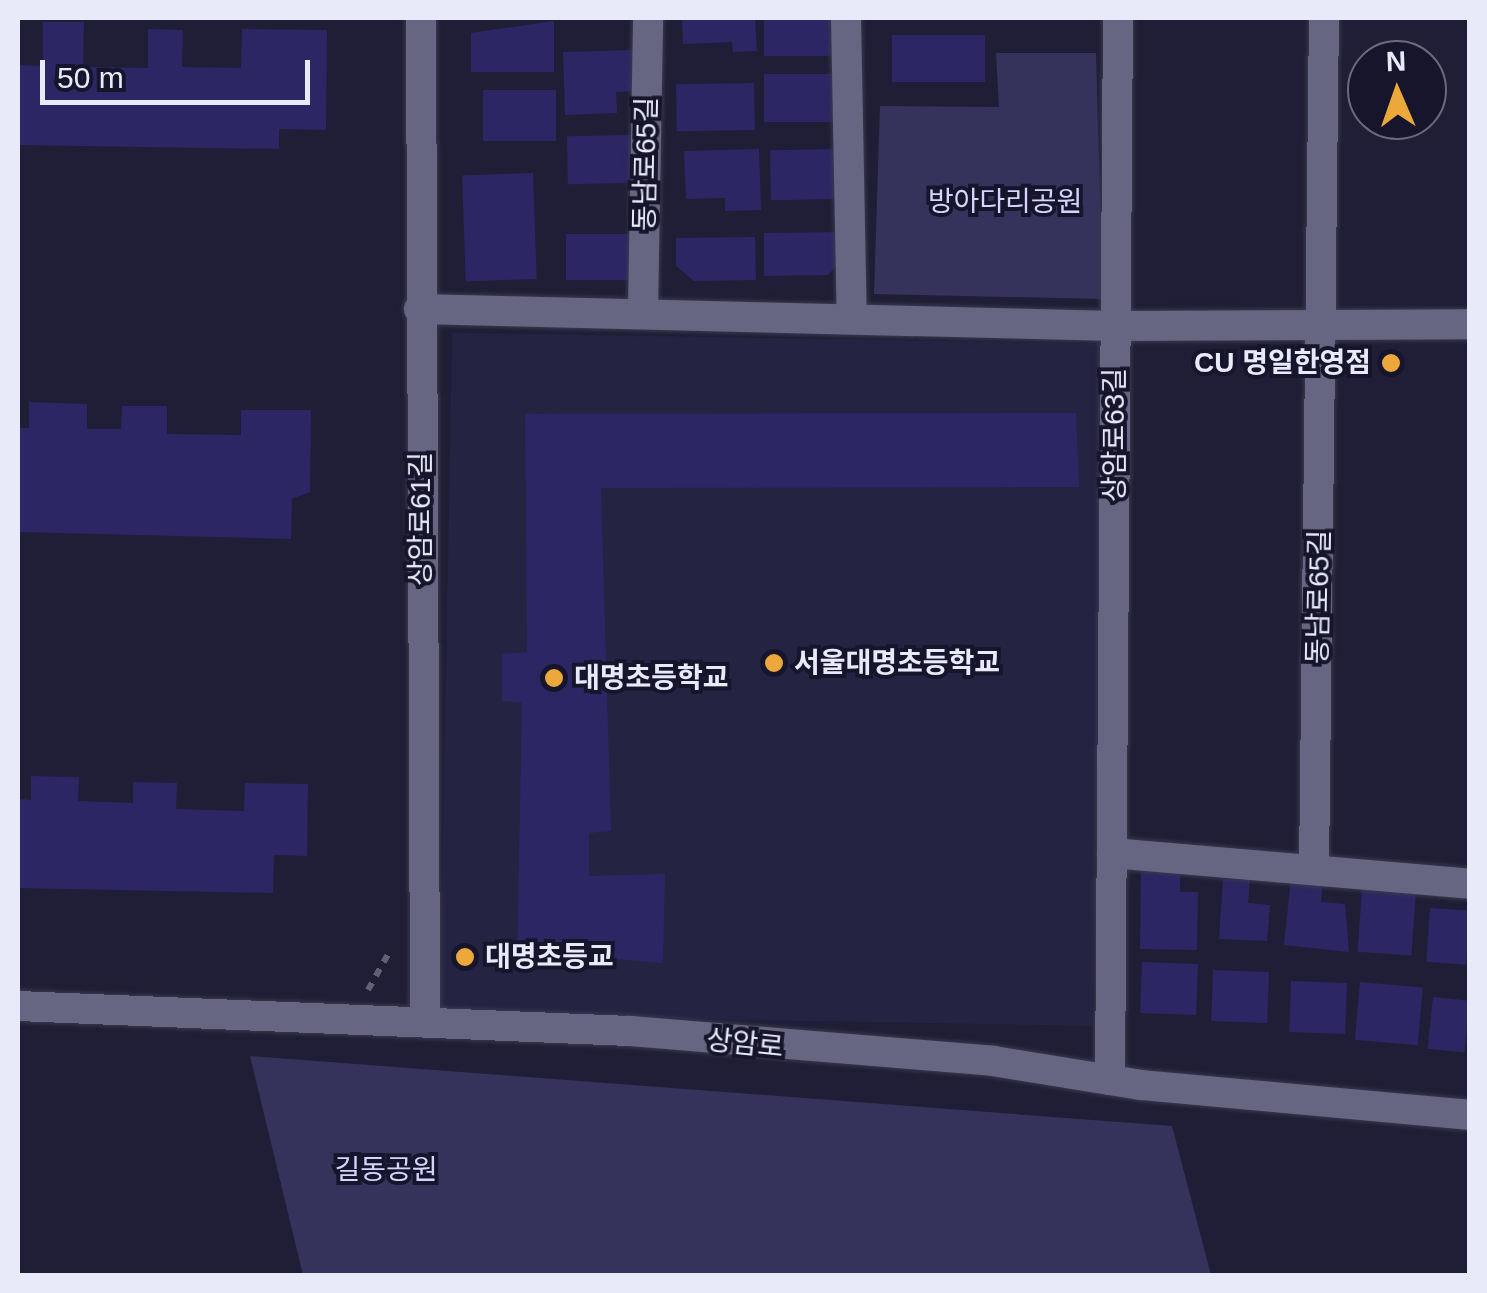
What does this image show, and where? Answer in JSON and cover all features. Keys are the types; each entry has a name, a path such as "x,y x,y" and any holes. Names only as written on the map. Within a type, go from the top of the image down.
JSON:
{"street":[{"name":"상암로61길","path":"421,18 419,310 425,1021"},
{"name":"동남로65길","path":"643,311 648,18"},
{"path":"846,18 852,318"},
{"name":"상암로63길","path":"1110,1080 1118,18"},
{"name":"동남로65길","path":"1314,870 1325,324 1324,18"},
{"path":"419,310 643,311 1116,326 1470,324"},
{"path":"1112,853 1470,884"},
{"name":"상암로","path":"18,1006 425,1021 993,1061 1110,1080 1470,1115"}],"shaded area":[{"name":"서울대명초등학교","path":"452,333 1104,344 1092,1026 440,1015"}],"green space":[{"name":"방아다리공원","path":"996,53 1096,53 1103,299 874,294 880,106 999,107"},
{"name":"길동공원","path":"250,1056 1172,1126 1211,1275 303,1275"}],"building":[{"path":"682,18 755,18 757,51 733,52 732,42 683,44"},
{"path":"764,18 831,18 831,56 764,56"},
{"path":"554,21 554,72 471,72 471,33"},
{"path":"43,22 84,22 83,67 148,68 148,29 183,30 182,67 241,68 242,29 327,30 326,130 279,129 279,149 18,145 18,65 43,66"},
{"path":"892,35 985,35 985,82 892,82"},
{"path":"637,50 638,91 616,92 617,113 565,115 563,52"},
{"path":"764,74 842,74 842,122 764,122"},
{"path":"754,83 755,130 677,131 676,84"},
{"path":"483,90 556,90 556,141 483,141"},
{"path":"634,135 635,183 568,184 567,136"},
{"path":"759,149 761,210 725,211 725,198 686,199 684,151"},
{"path":"839,149 840,199 771,200 770,150"},
{"path":"533,173 537,279 466,281 462,175"},
{"path":"841,232 842,259 828,275 764,276 764,233"},
{"path":"566,234 636,234 636,280 566,280"},
{"path":"755,237 756,280 694,281 676,266 676,238"},
{"path":"29,402 87,404 87,429 121,429 122,406 167,406 167,434 241,435 241,410 311,410 310,492 292,499 291,539 18,532 18,428 29,428"},
{"name":"대명초등학교","path":"1076,413 1079,487 601,488 611,831 589,833 589,876 665,874 663,963 572,955 567,962 517,962 522,703 502,701 502,654 527,652 525,414"},
{"path":"31,776 79,777 78,801 133,803 133,782 177,783 176,809 244,811 245,783 308,784 307,856 274,855 273,893 18,888 18,799 31,800"},
{"path":"1141,870 1180,871 1180,892 1198,892 1197,950 1140,949"},
{"path":"1291,878 1323,881 1321,902 1345,904 1349,952 1284,945"},
{"path":"1223,879 1250,880 1248,903 1270,905 1267,941 1219,939"},
{"path":"1362,888 1416,892 1411,956 1358,952"},
{"path":"1430,908 1470,911 1466,965 1426,962"},
{"path":"1142,962 1198,964 1196,1015 1140,1013"},
{"path":"1213,970 1269,972 1267,1023 1211,1021"},
{"path":"1291,981 1347,983 1345,1034 1289,1032"},
{"path":"1360,982 1423,987 1418,1045 1355,1040"},
{"path":"1433,997 1470,1001 1464,1053 1428,1049"}],"place":[{"name":"CU 명일한영점","path":"1391,363"},
{"name":"서울대명초등학교","path":"774,663"},
{"name":"대명초등학교","path":"554,678"},
{"name":"대명초등교","path":"465,957"}]}
